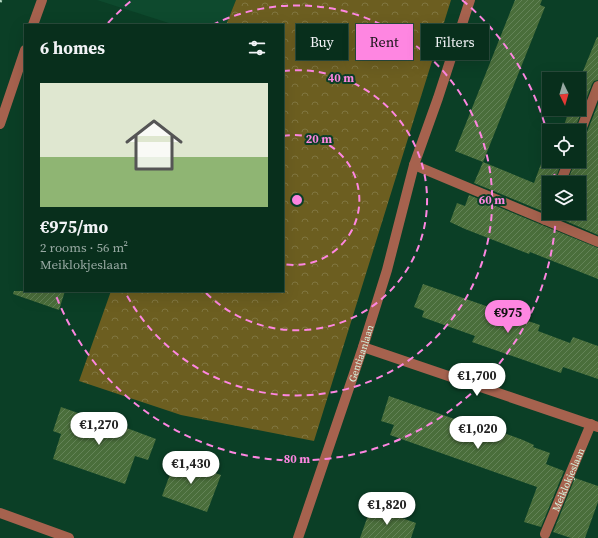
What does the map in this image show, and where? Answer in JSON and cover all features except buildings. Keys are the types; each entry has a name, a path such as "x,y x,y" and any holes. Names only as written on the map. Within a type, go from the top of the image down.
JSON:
{"street":[{"path":"34,24 42,0"},
{"name":"Gentiaanlaan","path":"298,538 363,347 387,270 414,166 470,0"},
{"path":"0,124 24,53"},
{"path":"583,124 598,86"},
{"path":"414,166 542,213"},
{"path":"556,220 598,242"},
{"name":"Meiklokjeslaan","path":"363,347 595,426 546,534"},
{"path":"0,513 69,538"}],"shaded area":[{"path":"97,0 236,0 226,24 172,24"}],"green space":[{"path":"236,0 451,0 444,24 421,24 421,60 432,60 314,441 181,415 79,381 111,292 284,292 284,24 226,24"}]}
